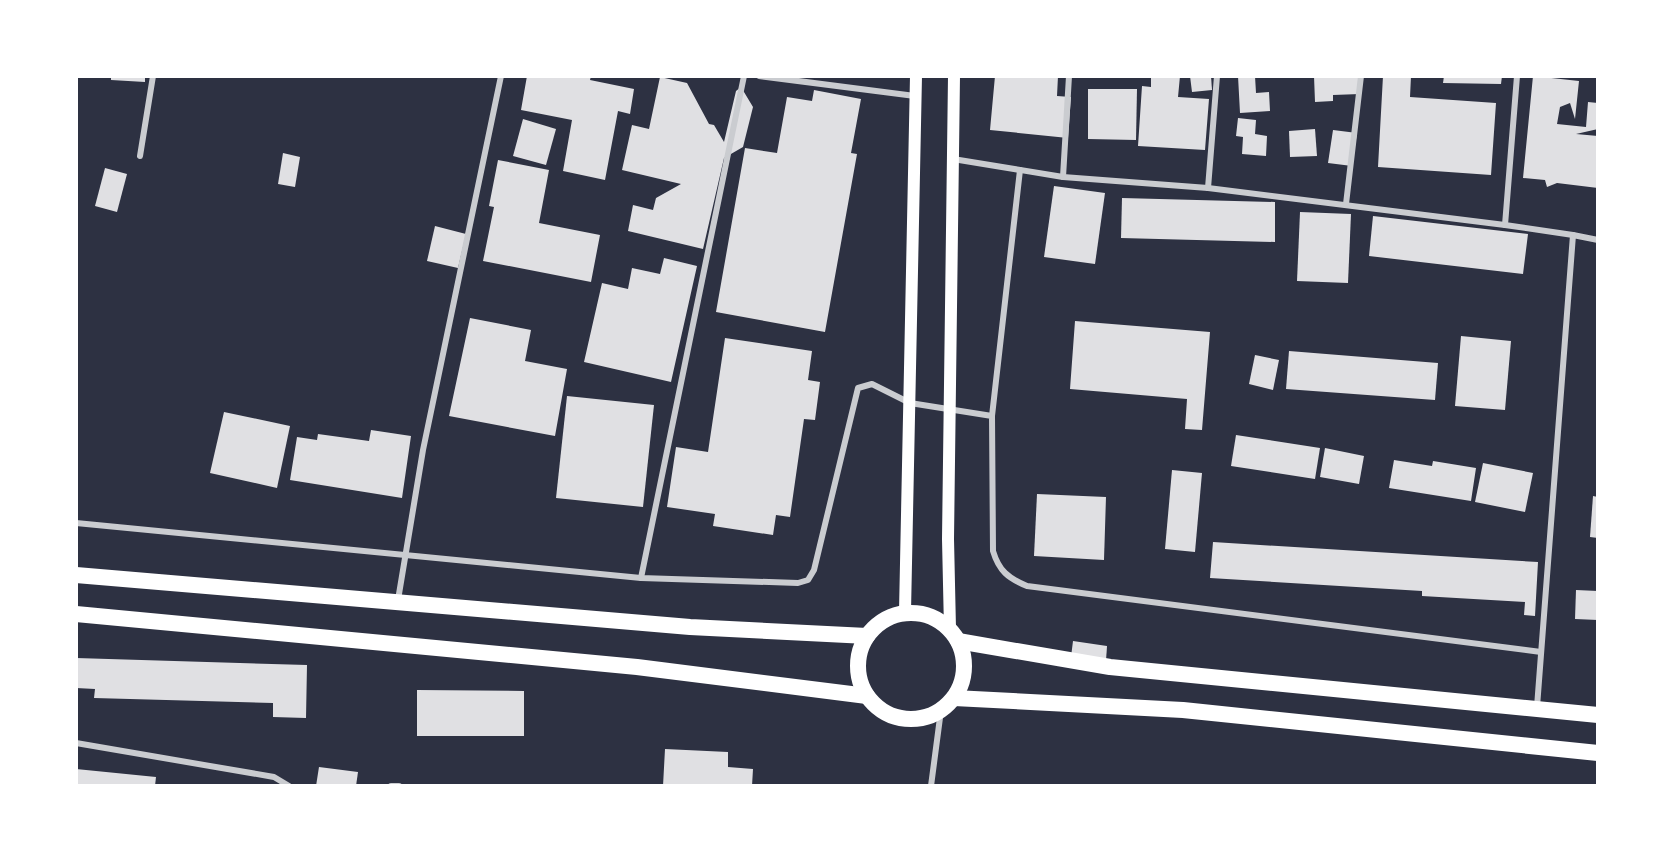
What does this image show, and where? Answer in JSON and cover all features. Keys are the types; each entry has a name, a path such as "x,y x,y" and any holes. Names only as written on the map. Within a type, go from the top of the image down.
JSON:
{"highway":[{"path":"76,575 690,627 867,636"},
{"path":"905,612 921,613 937,619 954,635 964,660 963,680 954,698 942,710 926,717 910,719 894,716 879,709 867,696 859,677 859,656 867,636 884,620 905,612"},
{"path":"76,614 638,667 867,696"},
{"path":"954,635 1110,667 1598,715"},
{"path":"954,698 1183,710 1598,753"}],"main road":[{"path":"905,612 916,76"},
{"path":"954,76 948,539 954,635"}],"street":[{"path":"140,156 153,76"},
{"path":"398,601 423,450 501,76"},
{"path":"641,578 744,76"},
{"path":"759,76 800,79 916,96"},
{"path":"1063,177 1069,76"},
{"path":"1208,188 1217,76"},
{"path":"1346,204 1361,76"},
{"path":"1505,225 1517,76"},
{"path":"953,159 1063,177 1208,188 1346,204 1598,240"},
{"path":"1020,170 992,416 993,551 997,566 1009,579 1027,586 1541,652"},
{"path":"1536,710 1574,235"},
{"path":"76,523 641,578 798,583 808,580 814,570 858,388 872,384 910,403 992,416"},
{"path":"931,786 942,710"},
{"path":"76,742 274,777 289,786"},
{"path":"391,786 399,786"}],"building":[{"path":"111,76 145,76 145,82 111,80"},
{"path":"527,76 591,76 590,80 634,89 630,114 618,111 605,180 563,171 572,120 521,110"},
{"path":"995,76 1058,76 1057,96 1071,97 1068,138 990,130"},
{"path":"1151,76 1180,76 1178,97 1209,99 1205,150 1138,146 1142,86 1151,87"},
{"path":"1190,76 1211,76 1212,90 1192,92"},
{"path":"1238,76 1255,76 1256,93 1269,92 1270,111 1240,113"},
{"path":"1314,76 1359,76 1360,94 1333,95 1333,101 1315,102"},
{"path":"1383,76 1411,76 1410,97 1496,103 1491,175 1378,167"},
{"path":"1444,76 1502,76 1501,84 1443,83"},
{"path":"1533,76 1579,81 1575,119 1570,103 1560,107 1557,124 1586,127 1588,102 1598,103 1598,129 1576,134 1598,136 1598,188 1557,183 1547,187 1545,180 1523,178"},
{"path":"660,77 687,83 709,124 714,125 724,142 736,91 741,87 753,107 743,147 724,158 703,249 628,231 633,205 653,210 656,198 681,184 622,170 632,125 649,129"},
{"path":"1088,89 1137,89 1136,140 1088,139"},
{"path":"814,90 861,99 851,153 857,154 825,332 716,312 745,148 777,153 787,97 812,101"},
{"path":"1238,118 1256,120 1255,134 1267,136 1266,156 1242,154 1243,137 1236,136"},
{"path":"523,119 556,129 546,165 513,156"},
{"path":"1315,129 1317,156 1290,157 1289,131"},
{"path":"1333,130 1357,133 1352,166 1328,163"},
{"path":"283,153 300,157 295,187 278,184"},
{"path":"498,160 549,170 539,223 600,235 591,282 483,261 494,207 489,206"},
{"path":"105,168 127,174 117,212 95,206"},
{"path":"1054,186 1105,193 1095,264 1044,257"},
{"path":"1122,198 1275,202 1275,242 1121,238"},
{"path":"1300,212 1351,214 1348,283 1297,281"},
{"path":"1373,216 1528,234 1523,274 1369,256"},
{"path":"435,226 466,234 458,268 427,261"},
{"path":"664,258 697,266 671,382 584,362 602,283 628,289 632,268 660,274"},
{"path":"470,318 531,330 525,361 567,369 555,436 449,416"},
{"path":"1075,321 1210,332 1202,430 1185,429 1187,399 1070,389"},
{"path":"1461,336 1511,341 1505,410 1455,406"},
{"path":"725,338 812,351 808,380 820,382 815,420 804,419 790,517 776,515 773,535 713,526 715,514 667,507 676,447 708,452"},
{"path":"1289,351 1438,363 1435,400 1286,389"},
{"path":"1255,355 1279,360 1273,390 1249,384"},
{"path":"567,396 654,405 643,507 556,498"},
{"path":"224,412 290,426 277,488 210,473"},
{"path":"371,430 411,436 402,498 290,480 297,437 317,440 318,434 369,441"},
{"path":"1236,435 1320,448 1315,479 1231,466"},
{"path":"1325,448 1364,456 1359,484 1320,477"},
{"path":"1394,460 1432,466 1433,461 1476,468 1471,501 1389,488"},
{"path":"1483,463 1533,473 1525,512 1475,502"},
{"path":"1172,470 1202,473 1195,552 1165,549"},
{"path":"1037,494 1106,497 1104,560 1034,556"},
{"path":"1593,496 1598,497 1598,538 1590,537"},
{"path":"1213,542 1538,562 1535,616 1524,615 1525,602 1422,596 1422,591 1210,578"},
{"path":"1576,590 1598,591 1598,620 1575,619"},
{"path":"1073,641 1107,646 1106,661 1071,657"},
{"path":"76,658 307,665 306,718 273,717 273,703 94,698 95,689 76,688"},
{"path":"417,690 524,691 524,736 417,736"},
{"path":"665,749 728,752 728,767 753,769 752,786 663,786"},
{"path":"319,767 358,772 356,786 316,786"},
{"path":"76,769 156,777 155,786 76,786"}]}
